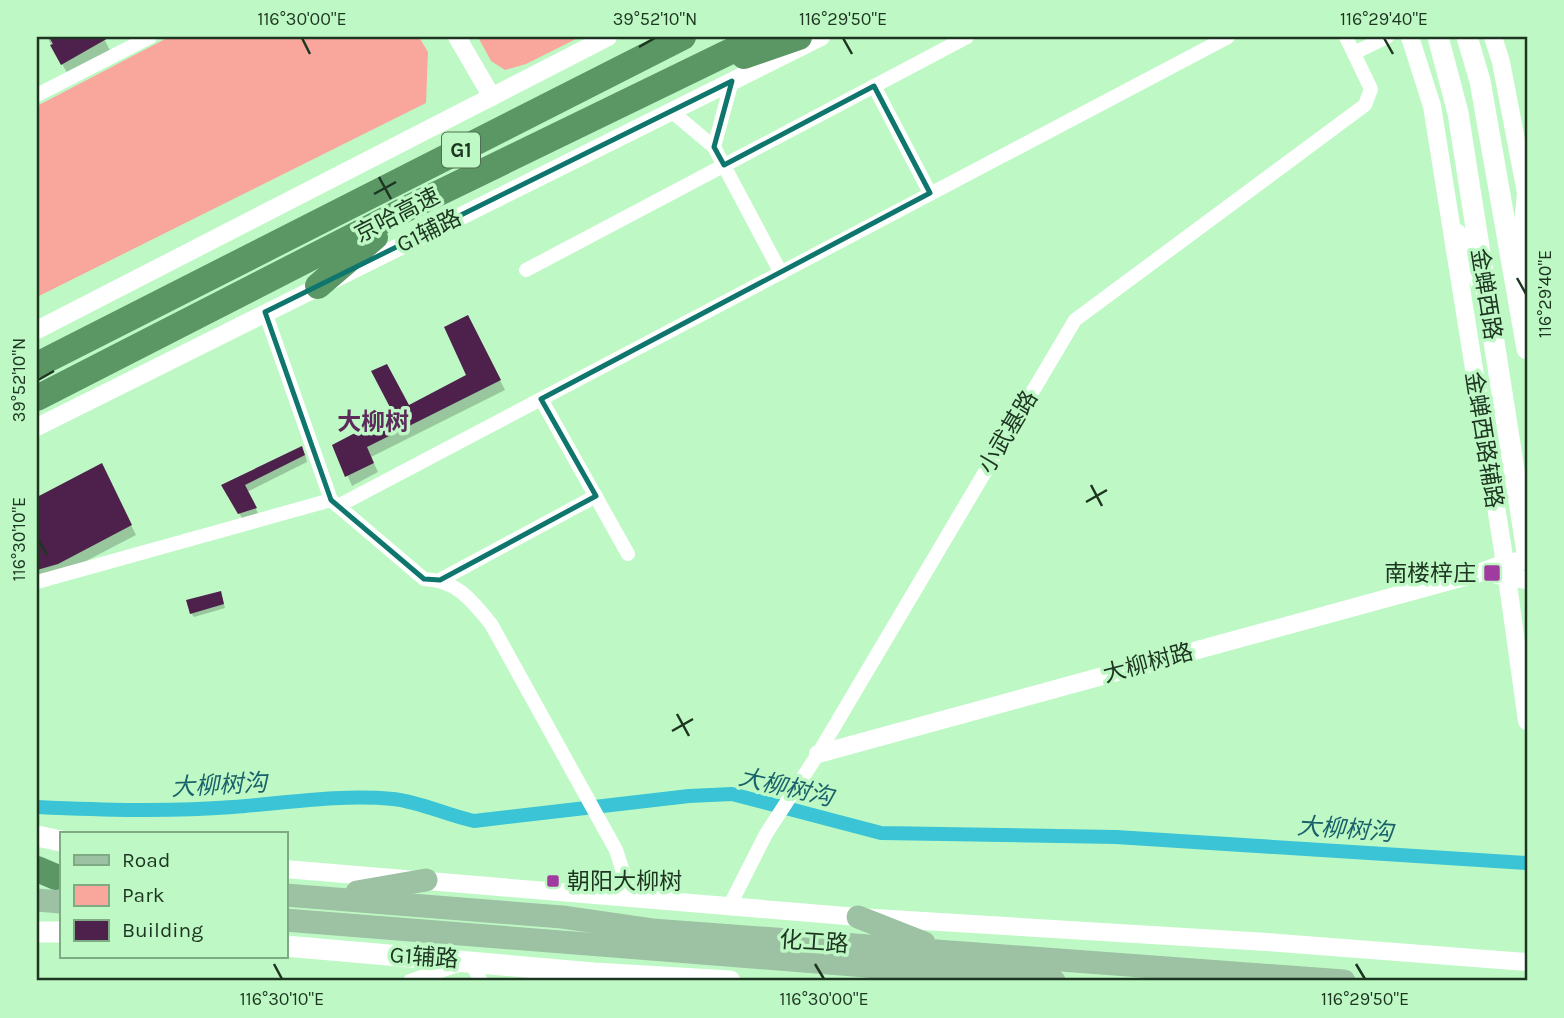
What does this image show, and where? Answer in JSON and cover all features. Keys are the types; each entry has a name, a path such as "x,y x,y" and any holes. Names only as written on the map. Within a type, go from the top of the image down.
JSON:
{"highway":[{"path":"571,94 641,37"},
{"name":"京哈高速","path":"43,361 683,37"},
{"name":"京哈高速","path":"37,398 408,208 760,37"},
{"path":"676,79 799,37"},
{"path":"318,286 408,208"}],"main road":[{"name":"金蝉西路","path":"1438,37 1458,113 1527,552"},
{"name":"金蝉西路","path":"1467,37 1480,82 1527,349"},
{"path":"37,836 60,841"},
{"path":"37,900 50,880"},
{"path":"325,898 426,880"},
{"name":"化工路","path":"287,895 562,917 652,930 1344,981"},
{"path":"858,917 947,952"},
{"name":"化工路","path":"287,920 1054,981"},
{"path":"37,932 60,932"},
{"name":"G1辅路","path":"288,946 594,973 730,981"},
{"path":"938,981 989,975"}],"street":[{"path":"37,96 150,37"},
{"path":"457,37 492,97"},
{"path":"37,330 608,37"},
{"name":"G1辅路","path":"37,427 821,37"},
{"path":"526,270 967,37"},
{"path":"37,582 334,503 541,399 1228,37"},
{"name":"小武基路","path":"730,905 766,834 817,754 1075,320 1365,105 1371,89 1346,37"},
{"path":"1354,53 1387,37"},
{"name":"金蝉西路辅路","path":"1410,37 1432,106 1527,722"},
{"path":"1493,37 1501,62 1527,196 1517,289"},
{"path":"714,147 732,81"},
{"path":"874,86 930,193"},
{"path":"671,111 714,147 781,273"},
{"path":"1448,210 1487,299"},
{"path":"265,312 334,503 424,579 440,580 469,596 491,624 616,850 631,897"},
{"path":"541,399 628,554"},
{"path":"440,580 596,496"},
{"name":"大柳树路","path":"817,754 1479,573 1505,569 1527,560"},
{"name":"大柳树路","path":"1505,569 1527,580"},
{"path":"287,869 858,917 1267,942 1527,962"},
{"path":"410,981 470,961 481,981"}],"highlighted area":[{"path":"732,81 714,147 724,165 874,86 930,193 541,399 596,496 440,580 424,579 331,500 265,312"}],"green space":[{"path":"169,37 419,37 428,52 426,103 37,297 37,106"},
{"path":"478,37 580,37 526,64 505,70 491,61"}],"building":[{"path":"49,37 110,37 61,65 50,45 53,44"},
{"path":"468,315 501,380 367,447 374,463 345,477 332,445 393,413 371,371 387,364 409,405 466,375 444,327"},
{"path":"302,446 305,455 245,485 257,508 238,514 221,485"},
{"path":"102,463 132,525 58,564 37,570 37,497"},
{"path":"221,591 224,604 190,614 186,600"}],"waterway":[{"name":"大柳树沟","path":"37,807 184,810 333,798 373,798 414,803 474,821 689,796 732,794 881,833 1116,837 1527,863"}],"place":[{"name":"南楼梓庄","path":"1492,573"},
{"name":"朝阳大柳树","path":"553,881"}],"district":[{"name":"大柳树","path":"373,422"}]}
